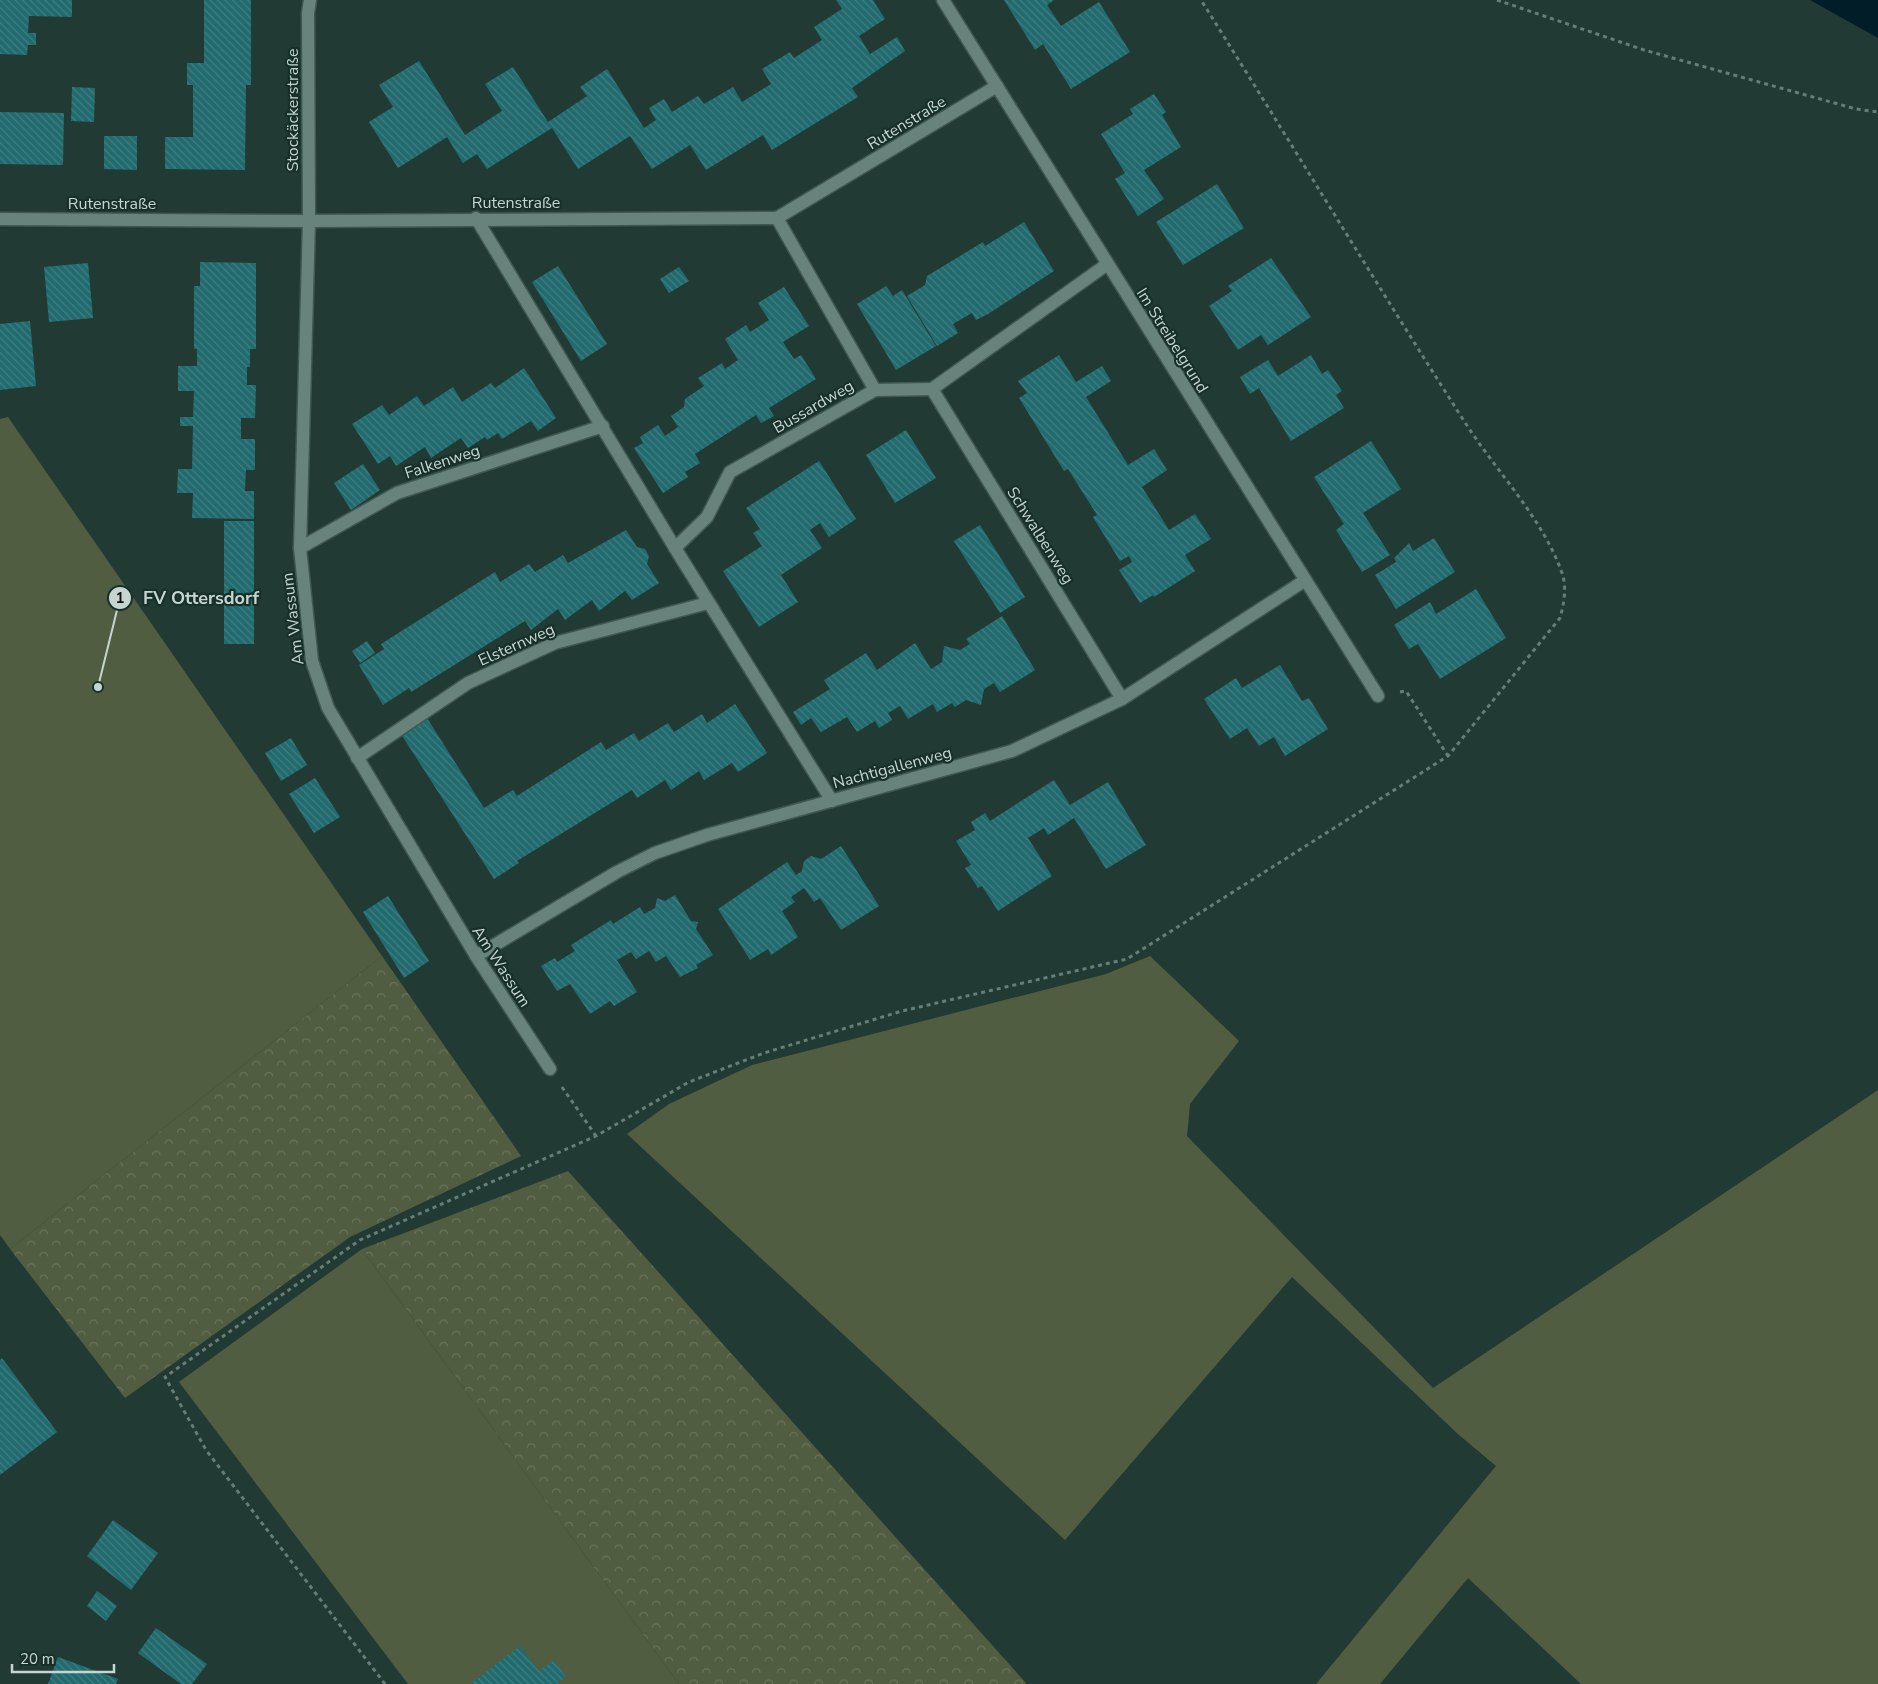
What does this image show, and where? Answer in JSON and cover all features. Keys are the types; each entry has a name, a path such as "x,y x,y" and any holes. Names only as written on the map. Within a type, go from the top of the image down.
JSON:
{"street":[{"name":"Stockäckerstraße","path":"309,221 308,13 310,0"},
{"name":"Im Streibelgrund","path":"943,0 1304,581 1378,696"},
{"name":"Rutenstraße","path":"0,219 309,221 476,218 777,218 997,86"},
{"path":"476,218 708,602 832,800"},
{"name":"Bussardweg","path":"675,548 706,517 730,472 875,390 777,218"},
{"name":"Am Wassum","path":"309,221 300,548 312,661 328,708 357,758 476,956 550,1068"},
{"path":"875,390 932,389 1106,264"},
{"name":"Schwalbenweg","path":"932,389 1122,699"},
{"name":"Falkenweg","path":"300,548 397,493 603,426"},
{"name":"Nachtigallenweg","path":"476,956 617,872 655,853 706,835 1012,751 1122,699 1304,581"},
{"name":"Elsternweg","path":"357,758 468,683 556,643 708,602"}],"path":[{"path":"385,1684 206,1450 165,1377 360,1240 596,1136 689,1082 764,1053 902,1011 1127,959 1448,756 1560,618 1564,601 1563,575 1552,551 1527,510 1467,426 1202,0"},
{"path":"1497,0 1644,50 1856,109 1878,112"},
{"path":"1378,696 1406,691 1448,756"},
{"path":"550,1068 596,1136"}],"green space":[{"path":"8,417 382,956 10,1249 0,1235 0,419"},
{"path":"382,956 521,1156 350,1237 125,1398 10,1249"},
{"path":"1150,956 1239,1041 1190,1104 1187,1136 1433,1388 1878,1090 1878,1684 1581,1684 1468,1578 1380,1684 1316,1684 1496,1466 1459,1435 1292,1277 1065,1540 627,1134 669,1104 752,1065 1106,974"},
{"path":"568,1171 1025,1684 679,1684 362,1249"},
{"path":"362,1249 679,1684 408,1684 179,1382"}],"water":[{"path":"1810,0 1878,0 1878,38"}],"building":[{"path":"0,0 72,0 72,17 29,16 28,33 36,33 36,45 28,45 27,55 0,54"},
{"path":"204,0 251,0 251,85 246,85 245,170 165,169 165,137 193,137 193,85 187,85 187,63 204,63"},
{"path":"836,0 873,0 885,19 859,36 870,54 897,37 905,51 852,88 858,97 772,150 763,135 706,170 690,145 652,169 630,136 578,169 552,128 487,169 477,154 463,163 447,137 398,168 369,122 393,107 379,85 419,61 465,135 502,111 485,84 513,67 548,122 587,96 580,87 607,69 644,128 656,120 649,108 664,99 672,112 698,96 704,104 733,87 742,102 771,84 762,69 790,52 794,58 822,40 814,27 842,9"},
{"path":"1004,0 1054,0 1047,5 1061,26 1099,2 1130,52 1071,89 1043,44 1035,50"},
{"path":"72,87 95,88 94,122 71,121"},
{"path":"1154,94 1166,112 1162,115 1181,147 1144,170 1164,199 1138,216 1115,179 1125,173 1101,134 1133,114 1130,109"},
{"path":"0,112 64,113 63,165 0,164"},
{"path":"104,136 137,136 137,170 104,169"},
{"path":"1217,184 1244,228 1183,265 1156,222"},
{"path":"1024,222 1054,271 988,314 976,320 972,313 953,324 958,333 937,346 907,296 925,285 927,276 983,242 985,246"},
{"path":"1271,258 1311,317 1268,345 1261,335 1238,350 1209,306 1232,291 1228,286"},
{"path":"200,262 256,263 256,349 250,349 250,367 247,367 247,385 256,385 255,418 241,418 241,439 255,439 255,470 246,470 245,491 254,491 254,519 192,518 193,493 177,493 178,469 192,469 193,426 180,426 180,417 193,417 194,391 178,391 178,366 197,366 197,349 194,349 194,286 200,286"},
{"path":"88,263 93,318 49,322 44,267"},
{"path":"558,266 607,344 581,361 532,282"},
{"path":"679,267 689,281 669,293 660,279"},
{"path":"886,286 893,296 902,290 936,346 896,370 857,304"},
{"path":"784,287 809,326 783,342 794,359 801,355 816,379 769,408 774,416 761,423 756,415 695,454 700,463 685,472 688,477 663,493 634,448 643,443 640,437 658,425 665,436 678,427 671,416 684,407 685,399 704,386 698,378 722,363 725,369 738,360 725,339 746,325 750,332 769,320 758,303"},
{"path":"30,321 36,386 0,390 0,324"},
{"path":"1059,355 1076,382 1102,366 1111,381 1086,397 1128,465 1154,449 1167,470 1142,487 1169,530 1195,514 1211,539 1185,555 1195,571 1154,597 1153,595 1140,603 1119,570 1132,562 1129,556 1120,561 1093,517 1097,515 1068,469 1064,471 1019,398 1027,393 1018,381"},
{"path":"1311,355 1322,374 1328,370 1342,391 1336,395 1344,408 1291,441 1259,388 1250,394 1240,377 1268,360 1278,376"},
{"path":"524,368 556,418 538,431 531,421 502,439 498,433 487,440 485,437 468,448 461,438 431,458 425,447 396,466 390,456 378,464 352,424 382,405 389,415 417,396 424,406 453,387 462,402 491,383 495,388"},
{"path":"906,430 936,478 895,503 866,455"},
{"path":"1371,441 1401,489 1363,513 1390,555 1362,572 1336,530 1344,524 1314,477"},
{"path":"819,461 856,519 829,537 820,523 810,530 822,548 781,575 798,602 759,627 723,571 762,546 753,533 760,529 746,508"},
{"path":"363,464 380,490 351,510 334,483"},
{"path":"224,521 254,521 254,644 224,644"},
{"path":"980,525 1025,597 1000,613 954,541"},
{"path":"626,530 637,547 645,549 649,556 647,564 659,583 632,600 625,591 599,611 592,600 565,620 558,609 531,630 525,621 411,692 409,688 383,705 359,665 384,649 381,644 495,572 500,582 529,564 535,572 563,555 568,563"},
{"path":"1434,538 1455,572 1396,609 1375,575 1396,562 1394,558 1409,543 1413,551"},
{"path":"1476,589 1506,638 1440,679 1418,644 1409,649 1394,625 1430,602 1436,614"},
{"path":"1002,616 1035,670 1000,692 994,683 984,689 981,705 966,700 955,707 952,703 937,712 933,704 908,719 900,706 888,713 892,720 879,728 875,721 857,732 847,717 821,732 811,718 801,725 793,712 830,689 824,680 866,653 877,670 915,643 931,669 942,662 944,646 960,650 970,644 966,639"},
{"path":"367,641 375,653 360,663 352,651"},
{"path":"1280,665 1302,701 1309,698 1328,729 1285,756 1274,737 1259,746 1247,728 1230,739 1204,699 1236,678 1242,688"},
{"path":"735,704 767,753 738,772 732,763 704,780 699,771 671,790 665,780 637,798 632,790 517,861 519,863 494,879 401,734 427,718 484,808 513,790 517,796 601,742 606,750 634,733 639,741 668,723 674,732 702,714 707,723"},
{"path":"291,738 307,765 281,781 265,753"},
{"path":"315,778 340,817 314,833 289,794"},
{"path":"1054,780 1070,805 1108,782 1146,845 1106,869 1074,818 1048,835 1044,828 1028,838 1052,876 998,911 982,886 978,888 965,868 971,865 956,841 975,830 971,822 985,813 990,821"},
{"path":"841,846 879,906 841,930 820,898 814,902 804,888 791,897 795,902 782,911 798,937 771,955 768,949 750,960 718,909 787,862 796,875 802,871 804,861 811,856 821,859"},
{"path":"675,895 691,921 698,922 696,929 713,955 696,965 698,968 680,977 666,956 656,962 649,951 636,959 631,952 617,960 637,992 614,1006 610,1001 590,1014 570,984 557,991 541,966 555,958 557,962 575,951 571,945 611,920 613,924 640,907 644,914 655,908 657,898 665,901"},
{"path":"388,896 429,961 404,978 363,912"},
{"path":"2,1358 57,1432 0,1475 0,1360"},
{"path":"113,1520 158,1553 131,1590 87,1556"},
{"path":"97,1591 117,1606 106,1621 87,1606"},
{"path":"156,1628 207,1664 192,1684 181,1684 138,1653"},
{"path":"520,1646 539,1671 554,1660 566,1677 557,1684 470,1684"},
{"path":"58,1657 118,1679 116,1684 48,1684"}],"place":[{"name":"FV Ottersdorf","path":"98,687"}]}
